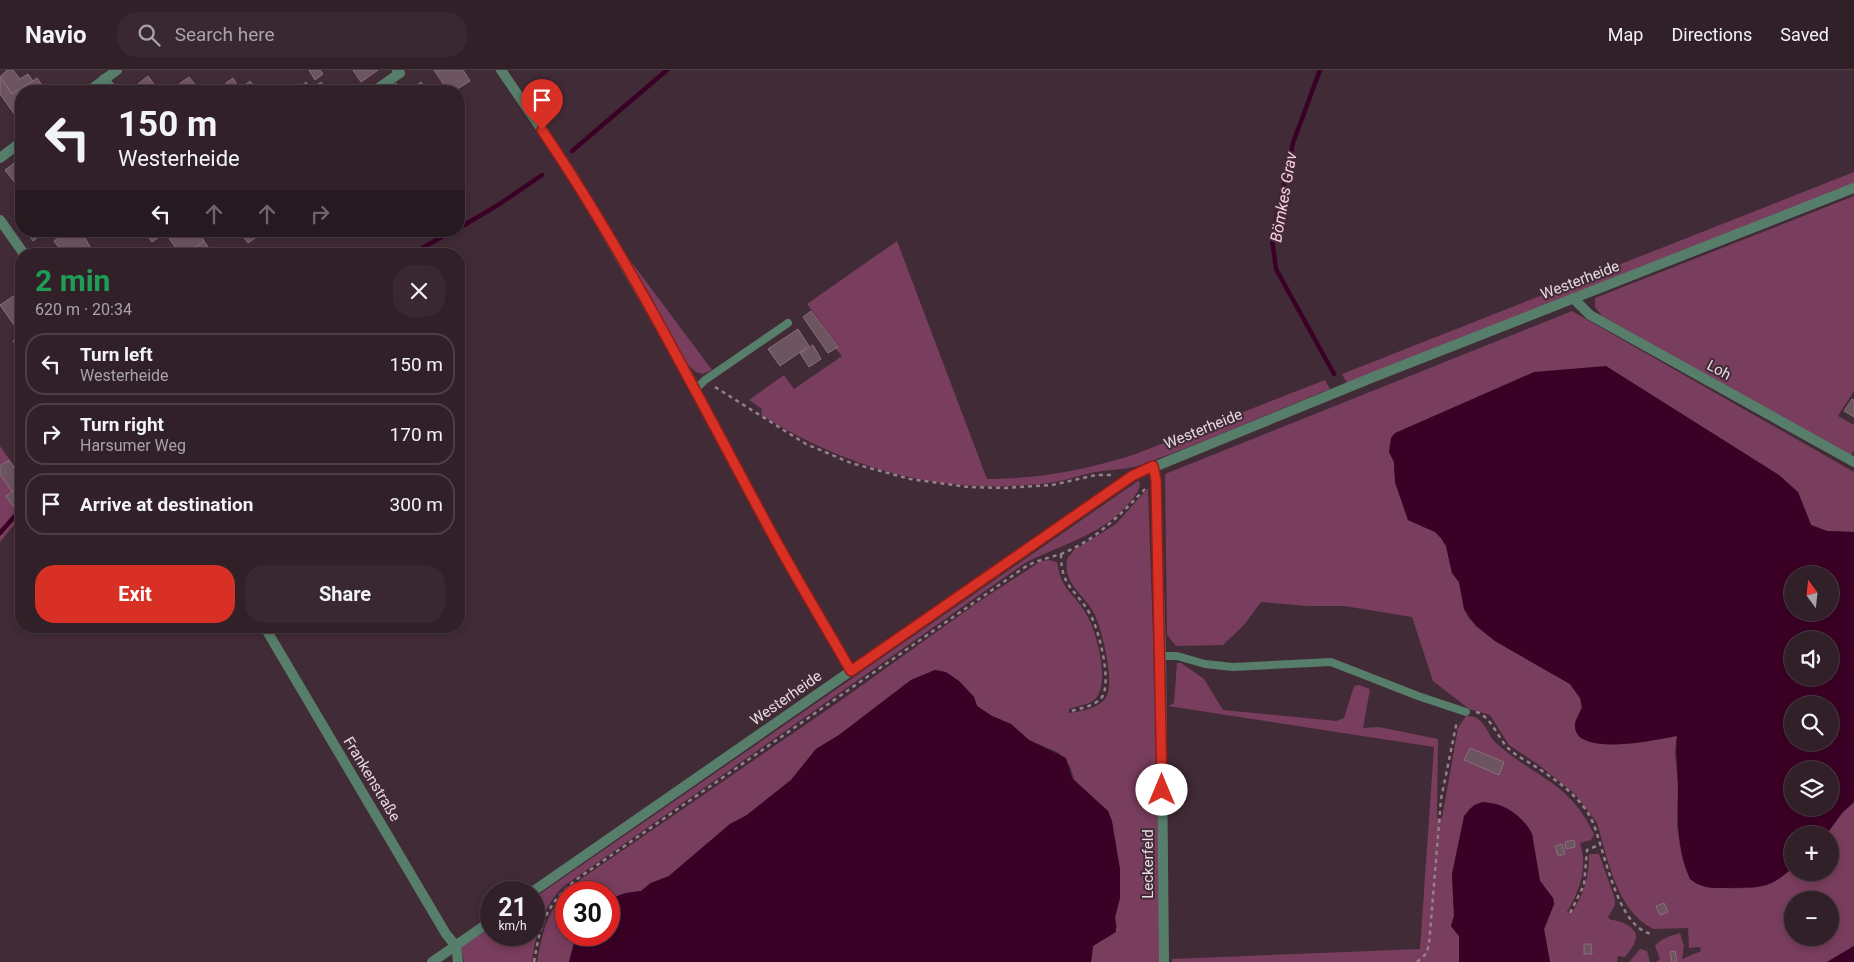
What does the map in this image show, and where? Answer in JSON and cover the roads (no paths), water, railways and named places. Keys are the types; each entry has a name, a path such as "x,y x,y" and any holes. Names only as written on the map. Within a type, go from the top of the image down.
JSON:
{"street":[{"path":"97,85 117,70"},
{"path":"383,85 400,73 397,70"},
{"path":"501,70 572,174 696,389 771,532 851,671"},
{"path":"104,80 108,85"},
{"path":"0,158 15,147"},
{"name":"Westerheide","path":"545,883 1132,476 1573,298 1854,188"},
{"path":"0,220 20,248"},
{"name":"Loh","path":"1573,298 1598,319 1854,462"},
{"name":"Leckerfeld","path":"1153,466 1156,480 1161,656 1164,962"},
{"name":"Frankenstraße","path":"268,633 446,934 456,946"},
{"path":"432,962 480,929"},
{"path":"456,946 458,962"}],"lane":[{"path":"696,389 705,380 788,323"},
{"path":"1161,656 1177,656 1205,664 1233,668 1332,662 1418,696 1466,712"}],"waterway":[{"path":"572,151 667,70"},
{"name":"Bömkes Grav","path":"1320,70 1293,143 1272,239 1276,269 1334,374"},
{"path":"465,224 542,175"},
{"path":"422,248 442,237"},
{"path":"0,533 15,516"}]}
